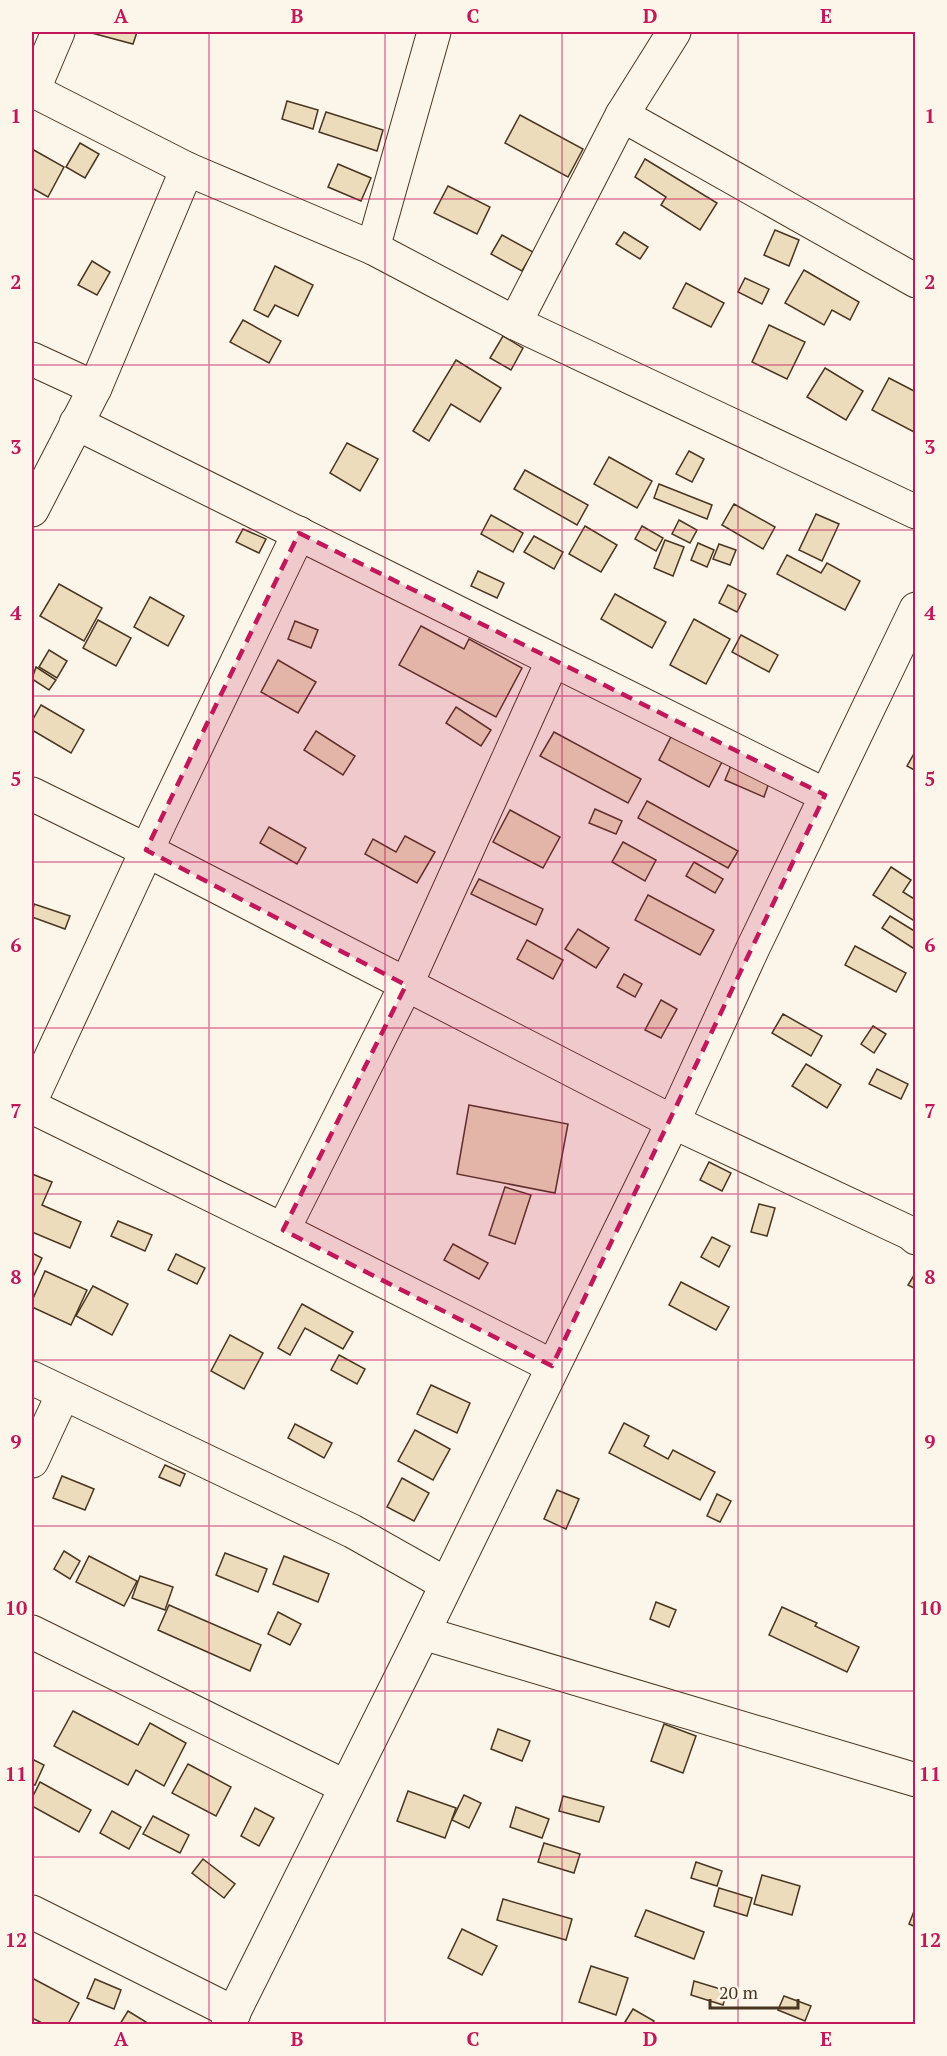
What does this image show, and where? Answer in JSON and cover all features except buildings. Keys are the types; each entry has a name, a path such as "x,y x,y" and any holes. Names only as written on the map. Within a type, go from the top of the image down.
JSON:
{"street":[{"path":"57,32 32,91 187,169 373,249 515,322 915,512"},
{"path":"373,249 434,32"},
{"path":"515,322 622,115 674,32"},
{"path":"622,115 915,281"},
{"path":"32,510 95,388 187,169"},
{"path":"32,359 95,388"},
{"path":"76,423 552,662 825,795"},
{"path":"32,1098 147,850 299,533"},
{"path":"32,1912 231,2019 673,1122 825,795 915,609"},
{"path":"283,1230 406,985 552,662"},
{"path":"32,794 147,850 673,1122 914,1232"},
{"path":"32,1107 283,1230 552,1366"},
{"path":"32,1378 352,1531 446,1584"},
{"path":"32,1461 63,1394"},
{"path":"32,1632 346,1787"},
{"path":"423,1633 915,1780"}],"highlighted area":[{"path":"299,533 825,795 552,1366 283,1230 406,985 146,850"}]}
